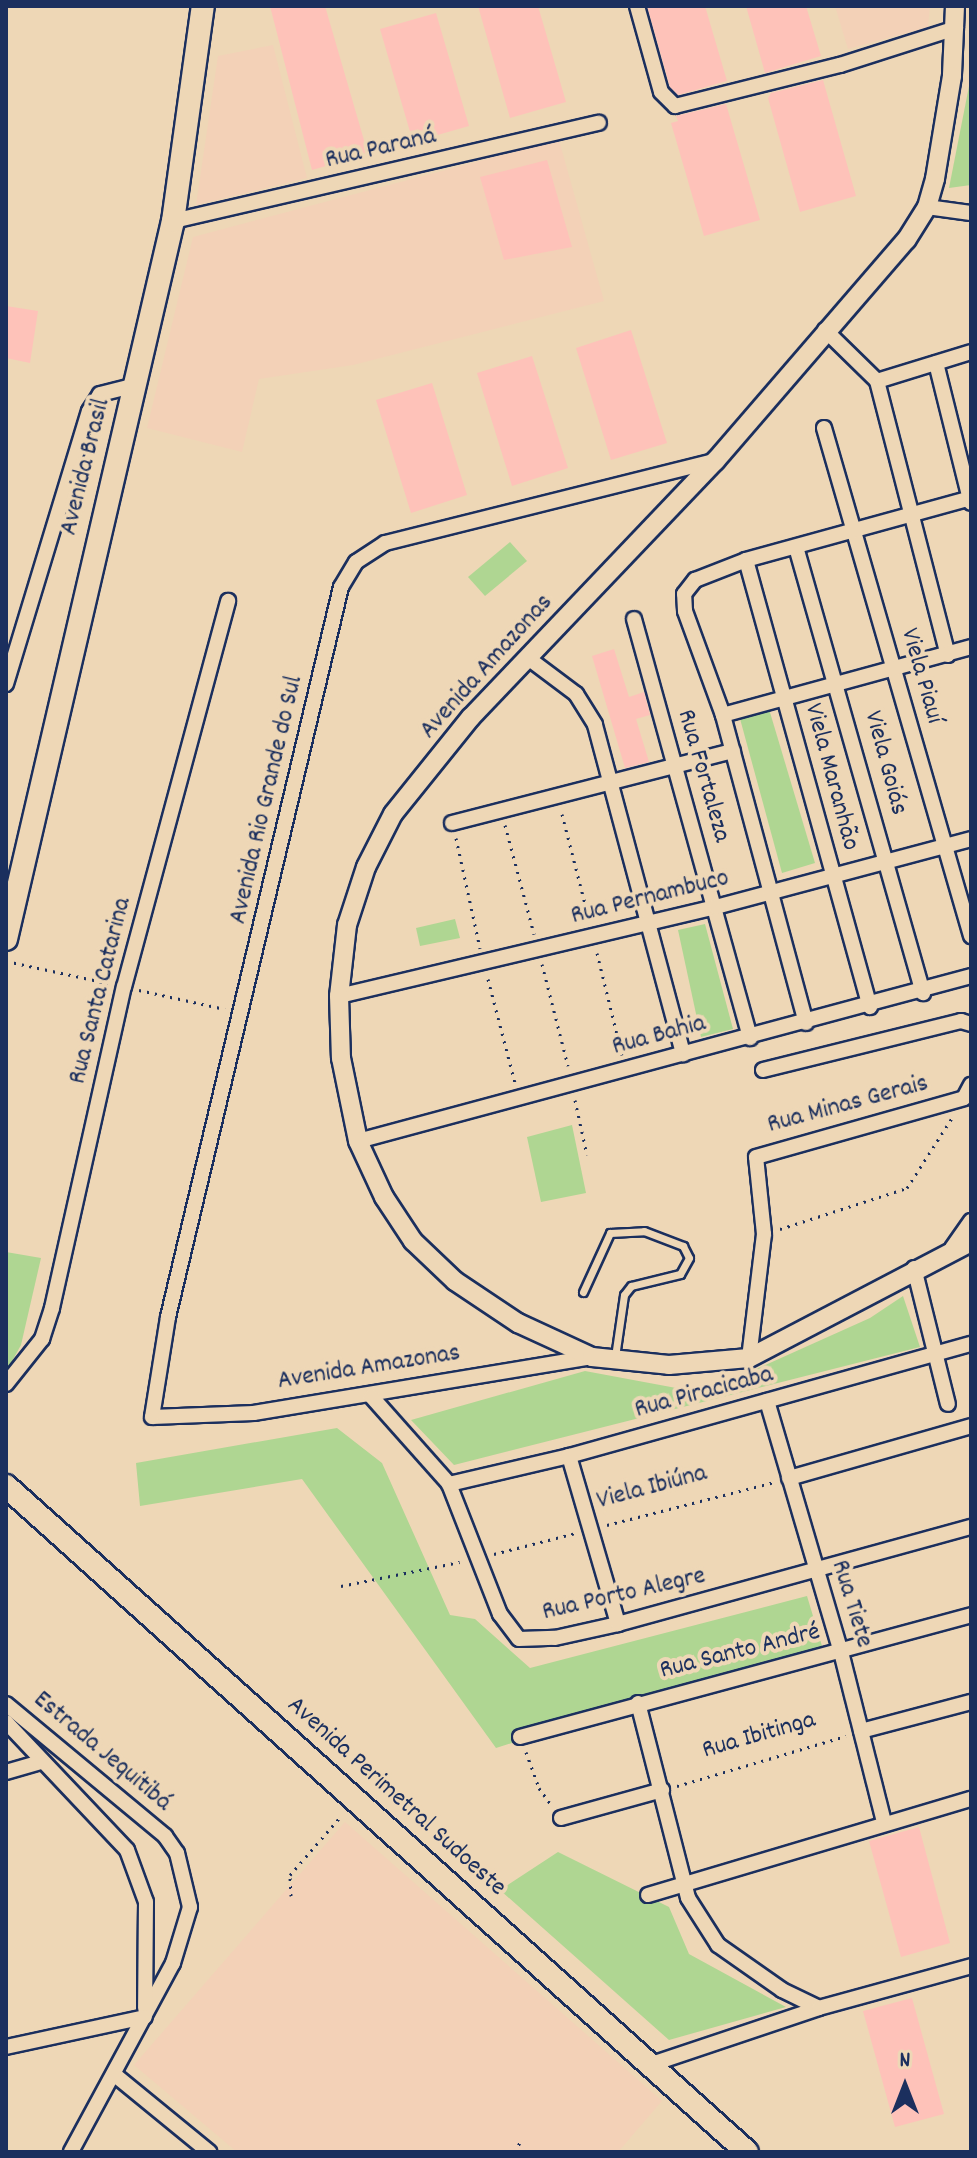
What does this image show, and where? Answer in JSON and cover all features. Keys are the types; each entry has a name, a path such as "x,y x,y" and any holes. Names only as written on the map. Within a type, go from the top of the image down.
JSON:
{"main road":[{"name":"Avenida Brasil","path":"6,939 173,221 203,6"},
{"name":"Avenida Perimetral Sudoeste","path":"6,1486 747,2152"}],"street":[{"path":"637,6 661,92 675,106 840,65 956,28"},
{"name":"Avenida Amazonas","path":"592,1357 518,1323 455,1281 413,1241 384,1197 358,1141 341,1058 339,996 347,925 366,867 393,814 528,658 715,461 825,330 906,240 927,207 952,76 955,6"},
{"name":"Rua Paraná","path":"173,221 599,123"},
{"path":"927,207 971,213"},
{"path":"825,330 877,381 909,517 948,655"},
{"path":"877,381 971,352"},
{"path":"806,1023 723,715 685,611 684,594 695,580 746,560 971,500 936,363"},
{"path":"6,684 89,411 109,390 135,385"},
{"name":"Viela Piauí","path":"824,428 971,936"},
{"name":"Avenida Rio Grande do Sul","path":"152,1417 168,1317 341,587 356,562 385,543 715,461"},
{"name":"Viela Goiás","path":"796,547 838,683 923,993"},
{"name":"Viela Maranhão","path":"746,560 870,1007"},
{"name":"Rua Santa Catarina","path":"6,1384 42,1339 52,1308 124,987 228,601"},
{"name":"Rua Fortaleza","path":"634,619 750,1038"},
{"path":"723,715 971,647"},
{"path":"528,658 576,694 588,710 615,783 683,1054"},
{"path":"452,823 733,751"},
{"name":"Rua Pernambuco","path":"339,996 649,924 971,839"},
{"name":"Rua Bahia","path":"358,1141 923,993 971,976"},
{"path":"763,1070 961,1021 971,1024"},
{"name":"Rua Minas Gerais","path":"749,1358 764,1234 753,1166 761,1153 968,1092"},
{"path":"952,1248 971,1221"},
{"name":"Avenida Amazonas","path":"152,1417 254,1413 592,1357 669,1365 749,1358 852,1308 914,1268 952,1248 971,1242"},
{"path":"914,1268 948,1404"},
{"name":"Rua Piracicaba","path":"449,1484 569,1456 971,1344"},
{"name":"Rua Porto Alegre","path":"371,1396 449,1484 500,1614 519,1639 555,1638 618,1624 817,1572 971,1527"},
{"name":"Rua Tiete","path":"767,1401 841,1652 884,1822"},
{"path":"789,1478 971,1426"},
{"path":"569,1456 618,1624"},
{"name":"Rua Santo André","path":"520,1737 971,1615"},
{"path":"861,1731 971,1702"},
{"path":"638,1703 683,1882 718,1945 782,1990 819,2008"},
{"name":"Estrada Jequitibá","path":"6,1704 149,1819 177,1853 190,1907 173,1963 71,2152"},
{"name":"Estrada Jequitibá","path":"6,1722 127,1850 143,1882 148,1931 145,2017"},
{"path":"6,1772 42,1762"},
{"path":"561,1818 662,1790"},
{"path":"648,1895 884,1822 971,1799"},
{"path":"649,2065 819,2008 971,1966"},
{"path":"6,2047 145,2017"},
{"path":"115,2075 209,2152"}],"lane":[{"path":"583,1292 610,1233 644,1231 683,1246 689,1258 680,1274 631,1286 624,1295 615,1359"}],"path":[{"path":"501,811 539,951 587,1155"},
{"path":"764,1234 907,1188 968,1092"},
{"name":"Viela Ibiúna","path":"341,1586 476,1559 789,1478"},
{"name":"Rua Ibitinga","path":"662,1790 861,1731"},
{"path":"520,1737 539,1788 561,1818"},
{"path":"291,1896 290,1875 348,1808"},
{"path":"515,2152 521,2140"}],"shaded area":[{"path":"835,6 930,6 928,27 848,49"},
{"path":"273,45 307,178 196,205 218,56"},
{"path":"559,140 604,301 353,365 259,379 242,452 147,428 193,237"},
{"path":"345,1822 662,2101 618,2152 237,2152 134,2065"}],"green space":[{"path":"971,76 971,185 949,188"},
{"path":"510,542 527,561 485,596 468,577"},
{"path":"769,709 815,863 782,873 739,715"},
{"path":"455,919 460,938 420,946 416,928"},
{"path":"705,924 733,1029 701,1037 678,930"},
{"path":"572,1125 586,1193 541,1202 527,1137"},
{"path":"6,1252 41,1258 21,1345 6,1372"},
{"path":"903,1296 920,1347 454,1465 411,1420 585,1371 703,1393 870,1318"},
{"path":"337,1428 382,1463 450,1615 475,1619 530,1668 807,1596 822,1646 496,1748 302,1479 140,1506 136,1463"},
{"path":"558,1852 669,1907 689,1954 786,2007 669,2040 500,1890"}],"building":[{"path":"270,6 325,6 368,154 312,170"},
{"path":"478,6 538,6 566,102 510,118"},
{"path":"647,6 705,6 727,81 678,95 670,87"},
{"path":"746,6 806,6 821,56 765,73"},
{"path":"436,13 469,126 413,142 380,29"},
{"path":"823,80 856,196 800,212 768,98 771,93"},
{"path":"726,104 760,220 704,236 671,123 678,121 676,116"},
{"path":"547,160 572,247 504,260 480,177"},
{"path":"6,306 38,311 30,363 6,358"},
{"path":"631,330 667,443 611,460 576,348"},
{"path":"532,356 568,468 512,486 477,373"},
{"path":"432,383 467,495 411,513 376,400"},
{"path":"614,649 629,697 644,692 650,715 636,719 649,762 625,768 592,656"},
{"path":"919,1827 950,1943 901,1957 869,1841"},
{"path":"912,1998 944,2114 895,2127 863,2011"}]}
